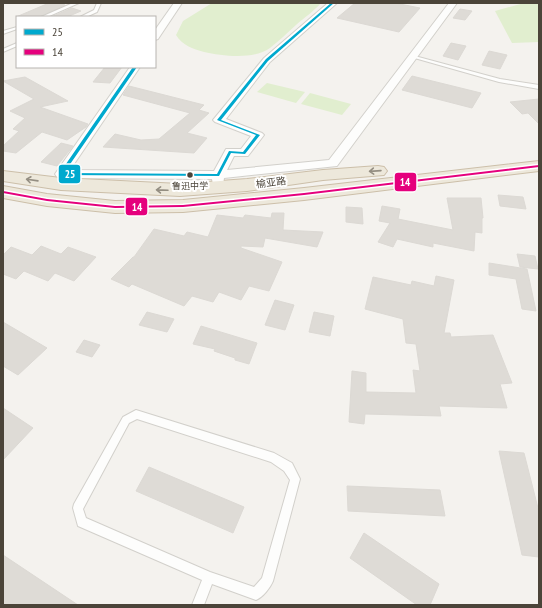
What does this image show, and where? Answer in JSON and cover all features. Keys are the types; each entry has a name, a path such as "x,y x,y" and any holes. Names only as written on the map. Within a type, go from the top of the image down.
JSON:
{"highway":[{"name":"榆亚路","path":"3,176 60,184 180,190 218,181 328,169 500,163 539,158"},
{"name":"榆亚路","path":"3,192 47,200 115,207 183,206 304,194 539,166"}],"street":[{"path":"156,36 178,3"},
{"path":"134,68 61,174 218,181 230,152 244,153 258,135 219,120 267,60 333,3"},
{"path":"328,169 453,3"}],"lane":[{"path":"45,16 77,3"},
{"path":"84,16 96,11 99,3"},
{"path":"3,34 16,28"},
{"path":"3,51 16,44"},
{"path":"413,56 499,80 539,86"},
{"path":"136,414 274,458 288,467 295,479 267,580 256,594 209,578 82,522 78,508 126,420 136,414"},
{"path":"198,605 209,578"}],"green space":[{"path":"212,3 321,3 270,48 263,52 247,56 229,56 204,52 188,46 176,35 183,21"},
{"path":"524,3 539,3 539,42 512,43 495,11"},
{"path":"267,83 305,92 296,103 257,92"},
{"path":"310,93 351,104 342,115 301,104"}],"building":[{"path":"49,3 59,3 65,5 42,16 18,16"},
{"path":"355,3 395,3 420,8 399,32 337,18"},
{"path":"72,8 81,11 69,16 53,16"},
{"path":"460,9 472,11 465,20 453,18"},
{"path":"451,43 466,46 458,60 443,56"},
{"path":"489,51 507,55 500,69 482,65"},
{"path":"104,68 121,68 110,83 93,82"},
{"path":"412,76 481,93 472,108 402,90"},
{"path":"25,77 68,101 40,107 88,124 86,127 67,140 42,132 16,153 3,151 3,146 19,131 13,129 25,118 10,111 34,99 3,81"},
{"path":"129,86 204,105 199,110 209,113 187,133 207,138 194,153 103,147 115,134 141,140 159,139 190,113 123,95"},
{"path":"539,99 539,124 528,113 522,114 510,102"},
{"path":"61,143 73,146 57,166 41,162"},
{"path":"498,195 523,197 526,209 500,206"},
{"path":"447,198 481,198 483,218 482,233 475,232 474,251 433,243 433,247 397,239 393,247 378,242 390,223 379,221 382,206 400,209 398,219 453,230"},
{"path":"346,207 362,208 363,224 346,222"},
{"path":"272,213 284,213 283,230 323,232 317,247 265,238 263,247 241,246 241,248 282,262 269,291 249,286 241,300 219,292 213,302 192,296 184,306 132,284 129,287 111,279 134,257 154,229 184,236 187,232 208,237 217,215 243,218 245,215 271,218"},
{"path":"41,246 61,254 68,247 96,257 74,281 55,273 48,281 24,271 16,279 3,274 3,255 11,247 32,255"},
{"path":"517,254 535,256 538,269 520,267"},
{"path":"489,263 527,269 536,311 522,309 516,279 489,275"},
{"path":"436,276 454,280 444,333 450,333 451,337 493,335 512,383 500,384 507,408 439,406 441,416 365,414 364,424 349,422 352,371 366,373 366,392 416,393 413,370 420,371 416,344 406,343 403,319 365,309 373,277 411,285 412,281 434,286"},
{"path":"275,300 294,305 285,330 265,325"},
{"path":"147,312 174,319 167,332 139,325"},
{"path":"314,312 334,316 330,336 309,332"},
{"path":"3,322 47,348 18,375 3,366"},
{"path":"201,326 257,343 249,364 214,351 215,349 193,344"},
{"path":"84,340 100,345 92,357 76,352"},
{"path":"3,408 33,428 3,460"},
{"path":"499,451 524,453 539,512 539,557 522,555"},
{"path":"149,467 244,507 233,533 136,491"},
{"path":"347,486 440,490 445,516 348,511"},
{"path":"364,533 439,584 430,605 417,605 350,558"},
{"path":"3,555 78,605 3,605"}],"transit line":[{"name":"25","path":"134,68 61,174 218,175 230,152 244,153 258,135 219,120 267,60 333,3"},
{"name":"14","path":"3,192 47,200 115,207 183,206 304,194 539,166"}],"place":[{"name":"鲁迅中学","path":"190,175"}]}
